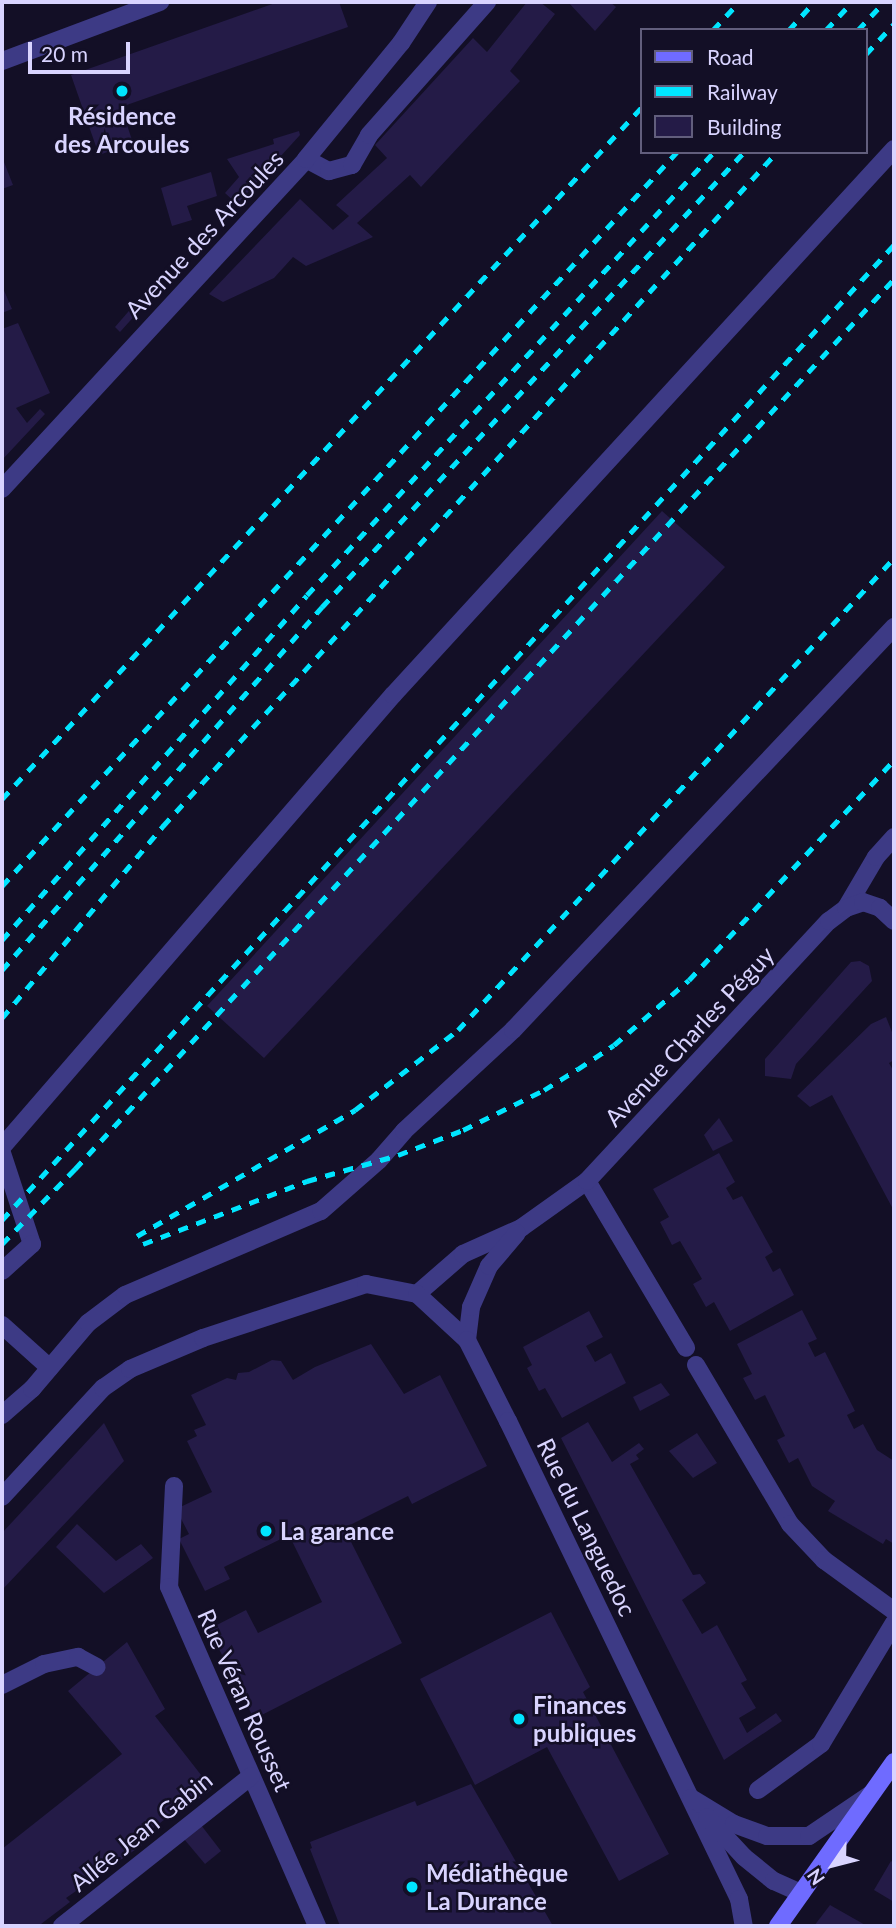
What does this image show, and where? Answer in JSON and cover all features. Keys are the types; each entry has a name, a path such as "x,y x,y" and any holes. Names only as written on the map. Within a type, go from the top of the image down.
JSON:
{"street":[{"path":"2,61 160,2"},
{"name":"Avenue des Arcoules","path":"2,489 306,159 401,43 428,2"},
{"path":"306,159 329,171 352,165 369,135 487,2"},
{"path":"2,1147 393,695 894,149"},
{"path":"2,1415 50,1368 88,1323 125,1295 321,1211 379,1160 404,1131 513,1030 894,627"},
{"name":"Avenue Charles Péguy","path":"417,1294 463,1254 521,1228 587,1181 829,920 846,908 876,857 894,837"},
{"path":"846,908 863,902 880,908 894,921"},
{"path":"2,1153 32,1244 2,1271"},
{"path":"587,1181 686,1348"},
{"name":"Avenue Charles Péguy","path":"467,1340 471,1307 489,1266 521,1228"},
{"path":"2,1497 103,1388 130,1369 203,1338 366,1284 417,1294"},
{"name":"Rue du Languedoc","path":"417,1294 467,1340 703,1822 739,1899 744,1926"},
{"path":"2,1325 50,1368"},
{"path":"696,1366 790,1524 824,1560 894,1611"},
{"name":"Rue Véran Rousset","path":"174,1486 169,1587 317,1926"},
{"path":"758,1790 821,1744 894,1623"},
{"path":"2,1685 44,1664 78,1657 97,1667"},
{"path":"778,1926 894,1762"},
{"name":"Allée Jean Gabin","path":"62,1926 251,1776"},
{"path":"691,1798 734,1824 767,1836 809,1836 872,1794"},
{"name":"Rue du Languedoc","path":"691,1798 744,1857 774,1881 801,1893"}],"building":[{"name":"Résidence des Arcoules","path":"278,2 339,2 348,27 121,107 133,143 99,155 71,75"},
{"path":"527,2 540,2 555,14 510,71 520,81 421,187 410,175 357,223 373,237 306,266 293,257 274,278 223,302 209,294 300,199 333,230 349,216 336,205 387,158 375,145 473,38 487,52"},
{"path":"568,2 610,2 616,7 595,31"},
{"path":"299,131 300,135 237,204 225,193 239,177 227,159 274,144 273,139"},
{"path":"2,157 13,185 2,189"},
{"path":"211,172 217,196 187,206 192,220 172,226 161,188"},
{"path":"2,286 12,309 2,313"},
{"path":"141,297 147,302 120,332 115,327"},
{"path":"18,323 50,393 16,408 27,423 40,409 45,414 2,460 2,329"},
{"path":"662,511 725,567 264,1058 207,1006"},
{"path":"860,961 869,966 872,981 796,1064 791,1079 765,1076 765,1059 851,962"},
{"path":"886,1017 894,1037 894,1060 889,1063 894,1072 894,1211 832,1095 810,1107 797,1096 871,1024"},
{"path":"719,1118 733,1141 713,1151 704,1135"},
{"path":"719,1153 735,1182 726,1188 733,1200 742,1196 773,1252 765,1257 773,1272 780,1268 794,1295 730,1331 714,1302 706,1307 693,1284 702,1279 680,1241 672,1245 660,1222 669,1217 653,1189"},
{"path":"802,1310 817,1339 808,1343 815,1357 825,1352 855,1411 847,1415 854,1429 863,1424 877,1450 894,1461 894,1544 886,1539 883,1544 828,1511 835,1501 812,1486 798,1458 789,1463 777,1440 785,1436 765,1395 755,1400 743,1378 752,1374 737,1344"},
{"path":"589,1311 603,1337 586,1346 595,1362 611,1353 626,1383 562,1418 545,1388 539,1391 527,1368 532,1365 523,1347"},
{"name":"La garance","path":"371,1344 404,1394 440,1375 487,1466 412,1504 408,1496 344,1528 402,1643 254,1719 209,1629 246,1610 258,1633 322,1602 289,1535 224,1567 230,1579 205,1591 179,1539 189,1534 176,1509 212,1492 187,1441 197,1436 194,1430 206,1425 191,1395 227,1378 236,1380 238,1373 249,1372 272,1360 281,1361 293,1380 315,1367"},
{"path":"661,1383 670,1395 640,1411 633,1397"},
{"path":"588,1422 612,1462 639,1443 644,1449 636,1455 639,1459 630,1464 693,1575 700,1574 706,1583 682,1600 702,1634 717,1625 747,1680 741,1683 756,1708 739,1718 747,1733 776,1713 782,1721 724,1760 561,1438"},
{"path":"104,1423 124,1461 2,1590 2,1533"},
{"path":"697,1433 717,1463 693,1478 669,1451"},
{"path":"77,1524 116,1561 141,1544 153,1558 104,1593 56,1547"},
{"name":"Finances publiques","path":"551,1612 590,1687 583,1692 669,1854 619,1881 547,1747 475,1785 420,1679"},
{"path":"127,1642 165,1709 155,1716 212,1789 184,1810 182,1806 138,1840 142,1845 66,1898 70,1902 41,1924 2,1926 2,1849 122,1754 68,1691"},
{"name":"Médiathèque La Durance","path":"471,1784 553,1926 340,1926 310,1849 310,1842 415,1801 417,1806"},
{"path":"201,1825 221,1851 205,1864 184,1839"},
{"path":"891,1861 894,1863 894,1902 874,1890"},
{"path":"830,1905 867,1926 814,1926"}],"railway":[{"path":"715,28 739,2"},
{"path":"791,28 814,2"},
{"path":"828,28 852,2"},
{"path":"860,28 884,2"},
{"path":"868,52 894,24"},
{"path":"2,799 640,109"},
{"path":"2,886 675,154"},
{"path":"2,940 307,595 712,154"},
{"path":"2,970 322,607 742,154"},
{"path":"2,1018 163,826 775,154"},
{"path":"2,1220 894,245"},
{"path":"2,1244 75,1169 894,279"},
{"path":"137,1236 355,1110 458,1030 894,558"},
{"path":"143,1244 307,1181 398,1155 463,1130 544,1090 578,1069 614,1045 689,980 894,760"}],"place":[{"name":"Résidence des Arcoules","path":"122,91"},
{"name":"La garance","path":"266,1531"},
{"name":"Finances publiques","path":"519,1719"},
{"name":"Médiathèque La Durance","path":"412,1887"}]}
